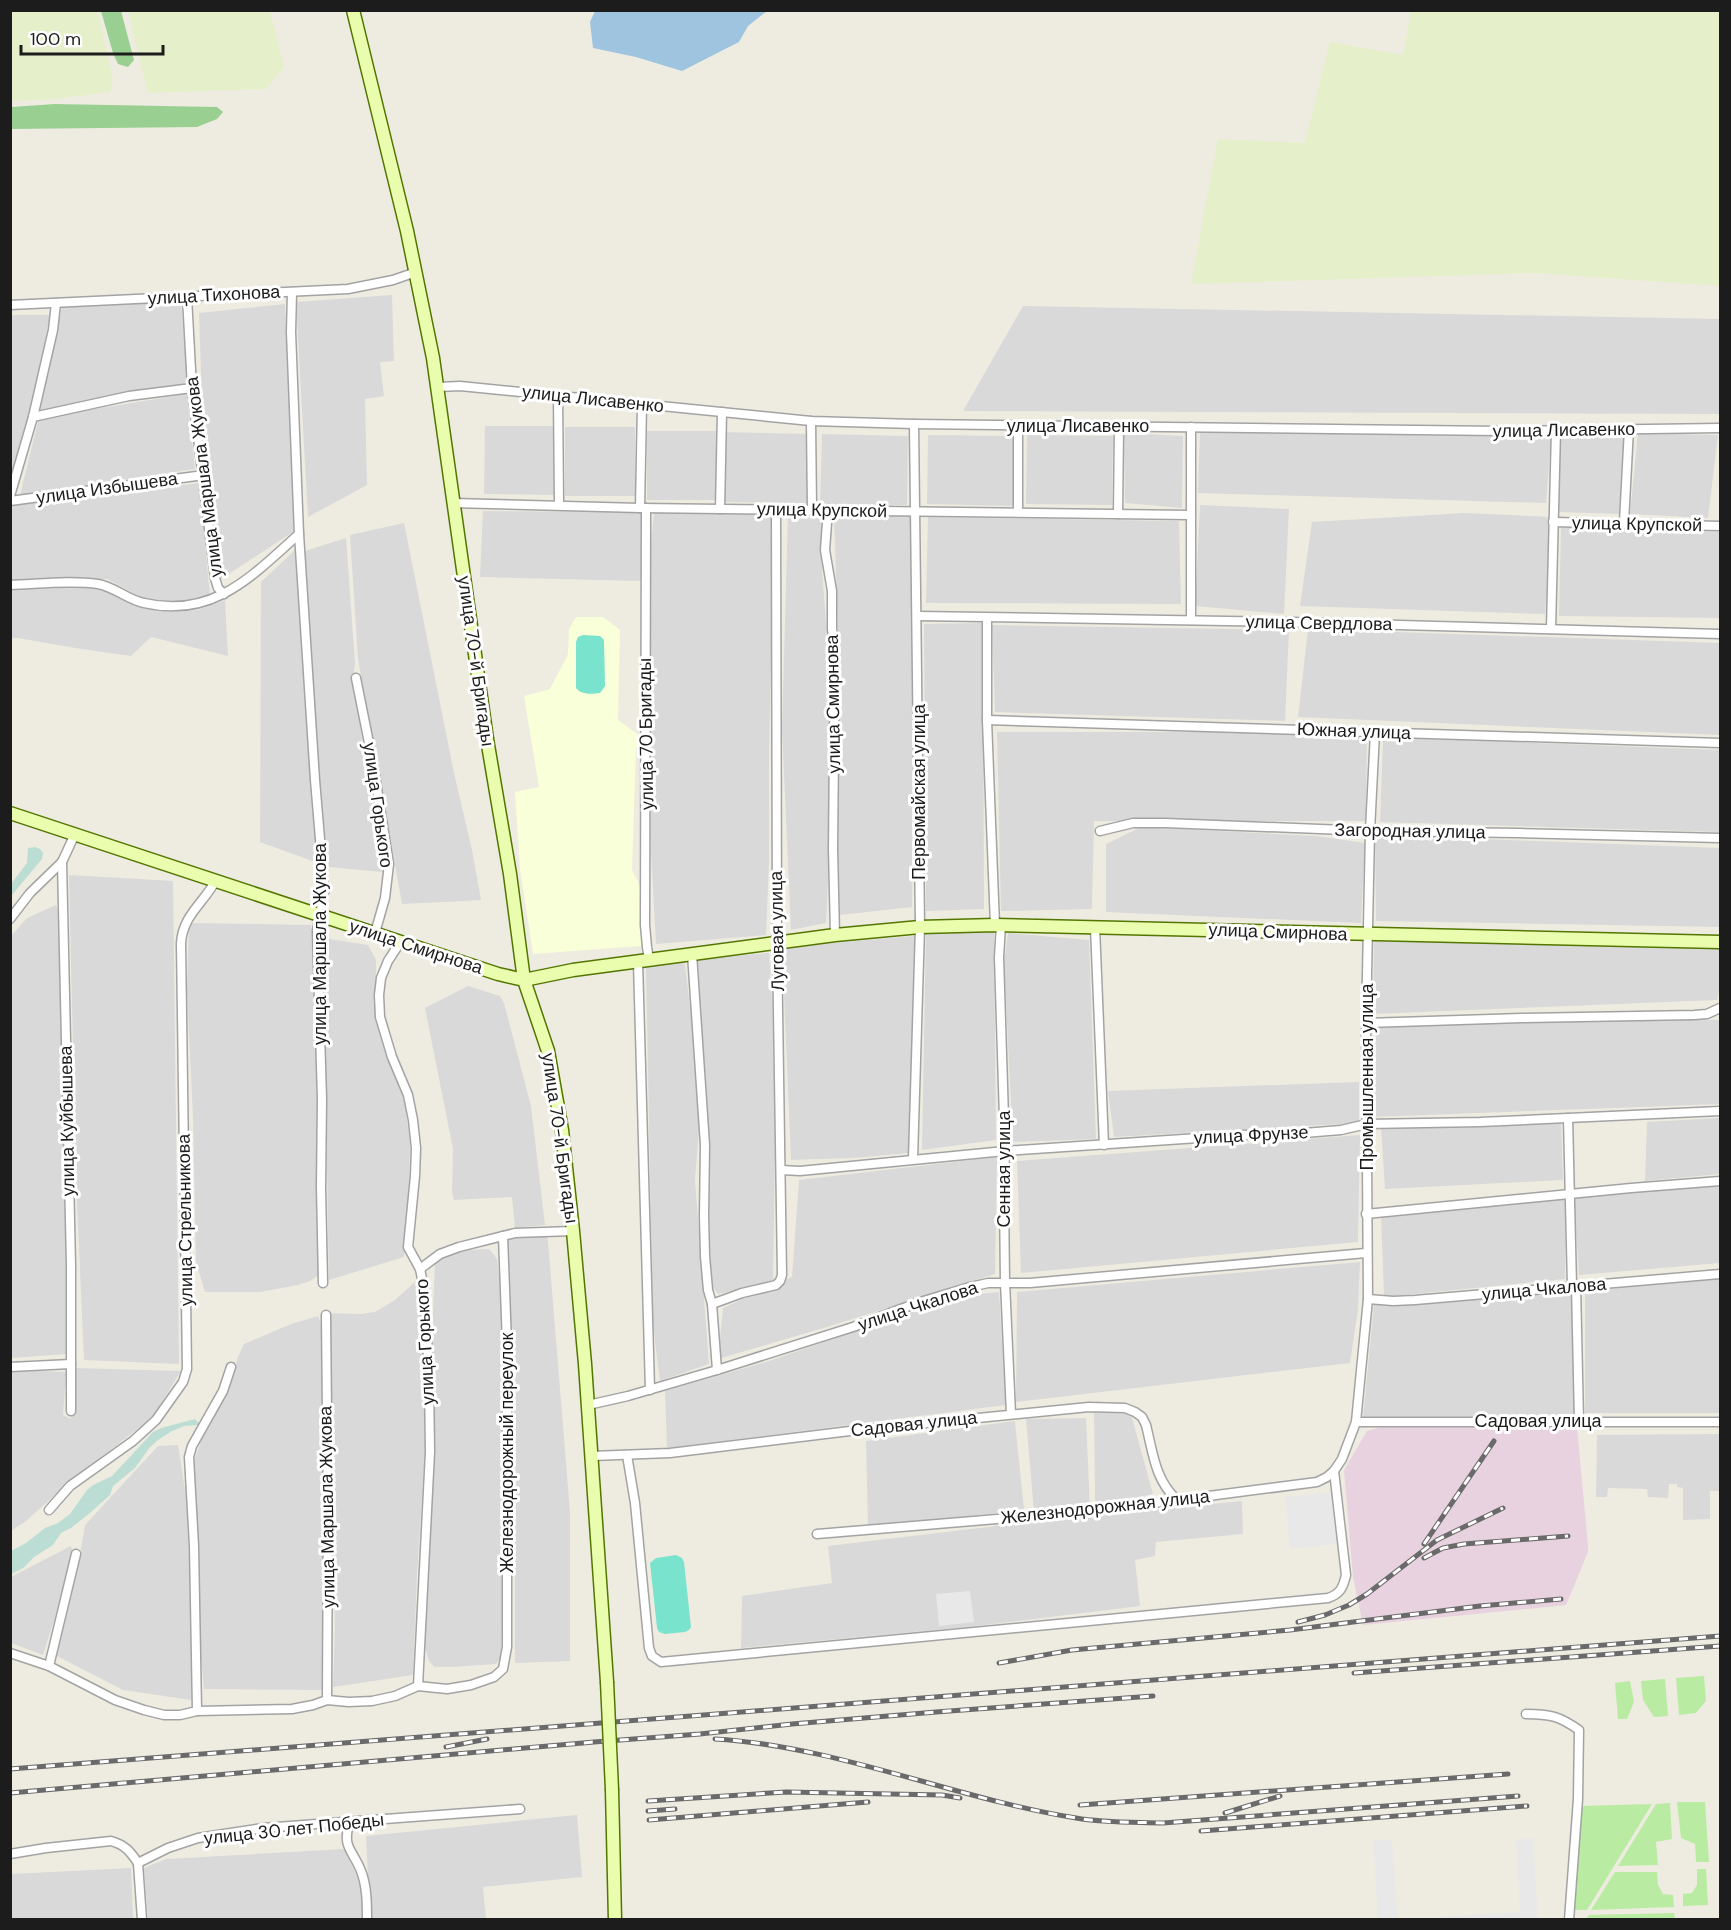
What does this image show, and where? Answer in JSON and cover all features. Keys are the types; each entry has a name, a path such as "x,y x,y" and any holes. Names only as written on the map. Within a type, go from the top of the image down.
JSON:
{"main road":[{"name":"улица 70-й Бригады","path":"353,10 416,272 438,387 487,739 510,874 524,980 548,1051 562,1130 592,1456 607,1682 615,1920"},
{"name":"улица Смирнова","path":"10,813 498,974 524,980 565,971 835,935 920,927 998,925 1720,942"}],"street":[{"name":"улица Тихонова","path":"10,305 292,292 367,286 416,272"},
{"name":"улица Маршала Жукова","path":"292,292 291,332 299,534 324,892 317,931 322,1099 323,1283"},
{"name":"улица Маршала Жукова","path":"187,297 192,388 218,588 224,594 254,574 299,534"},
{"name":"улица Избышева","path":"10,496 33,417 53,330 56,303"},
{"name":"улица Лисавенко","path":"438,387 460,386 811,421 1018,426 1500,431 1720,428"},
{"path":"33,417 129,396 192,388"},
{"path":"558,395 559,504"},
{"name":"улица 70 Бригады","path":"642,404 646,947 644,961 650,1390"},
{"path":"720,508 722,412"},
{"path":"811,421 812,509"},
{"name":"Первомайская улица","path":"913,1160 920,927 914,424"},
{"path":"1018,426 1018,512"},
{"path":"1118,514 1119,427"},
{"path":"1191,427 1191,620"},
{"path":"1624,522 1629,429"},
{"path":"1551,629 1556,430"},
{"name":"улица Избышева","path":"10,501 204,475"},
{"name":"улица Крупской","path":"453,503 643,508 1190,515"},
{"name":"Луговая улица","path":"712,1304 742,1293 776,1285 782,1275 777,943 776,509"},
{"name":"улица Смирнова","path":"828,509 825,550 832,591 832,629 835,651 833,849 835,935"},
{"name":"улица Крупской","path":"1553,522 1720,526"},
{"path":"10,585 96,584 110,586 139,602 163,608 199,604 224,594"},
{"name":"улица Свердлова","path":"917,616 1191,620 1720,634"},
{"name":"Сенная улица","path":"987,618 987,720 998,925 1005,1151 1005,1282 1011,1414"},
{"name":"улица Горького","path":"357,678 388,864 385,898 375,933"},
{"name":"Южная улица","path":"987,720 1720,743"},
{"name":"Промышленная улица","path":"1356,1422 1368,1299 1366,1023 1370,831 1375,732"},
{"name":"Загородная улица","path":"1101,831 1133,824 1165,823 1370,831 1720,838"},
{"name":"улица Куйбышева","path":"71,1411 71,1265 62,862 75,834"},
{"path":"10,919 30,893 62,862"},
{"name":"улица Стрельникова","path":"49,1510 70,1486 133,1441 156,1420 183,1382 187,1369 181,943 182,931 187,920 208,896 216,880"},
{"path":"1095,927 1104,1145"},
{"name":"улица Горького","path":"402,941 388,961 381,978 379,995 380,1017 392,1057 408,1095 413,1120 416,1148 415,1176 408,1247 420,1269 425,1293 430,1452 418,1686"},
{"path":"693,954 705,1145 705,1256 708,1290 712,1304 717,1370"},
{"path":"1366,1023 1694,1015 1707,1014 1720,1008"},
{"name":"улица Фрунзе","path":"782,1170 800,1171 1005,1151 1304,1133 1341,1130 1367,1124 1720,1111"},
{"path":"1568,1118 1580,1421"},
{"path":"1366,1214 1720,1181"},
{"path":"420,1269 440,1254 502,1236 573,1231"},
{"name":"Железнодорожный переулок","path":"418,1686 447,1689 471,1685 494,1677 503,1668 507,1647 507,1344 502,1236"},
{"name":"улица Чкалова","path":"588,1405 717,1370 853,1327 917,1303 988,1283 1030,1283 1366,1253"},
{"name":"улица Чкалова","path":"1368,1299 1415,1300 1720,1274"},
{"name":"улица Маршала Жукова","path":"326,1315 327,1700"},
{"path":"10,1367 71,1365"},
{"path":"196,1711 194,1546 189,1457 192,1446 223,1391 231,1366"},
{"name":"Садовая улица","path":"592,1456 670,1453 1011,1414 1089,1407 1125,1408 1142,1417 1160,1479 1167,1491 1177,1500"},
{"path":"627,1455 635,1503 649,1648 651,1656 661,1662 1328,1598 1336,1595 1343,1588 1346,1575 1334,1471 1342,1459 1356,1422"},
{"name":"Садовая улица","path":"1356,1422 1720,1422"},
{"name":"Железнодорожная улица","path":"817,1534 1093,1511 1317,1482 1334,1471"},
{"path":"49,1666 76,1554"},
{"path":"10,1653 49,1666 114,1700 164,1715 180,1715 196,1711 292,1709 327,1700 372,1701 395,1696 418,1686"},
{"path":"1526,1714 1547,1714 1558,1717 1579,1730 1578,1799 1569,1920"},
{"name":"улица 30 лет Победы","path":"138,1863 168,1848 198,1838 263,1828 520,1809"},
{"path":"350,1822 346,1833 346,1844 361,1872 366,1890 368,1920"},
{"path":"10,1854 111,1841 120,1844 129,1849 138,1863 142,1920"}],"shaded area":[{"path":"11,10 98,11 113,80 110,92 56,99 11,101"},
{"path":"595,10 767,11 748,26 739,42 682,71 636,57 593,48 590,22"},
{"path":"128,11 270,11 284,67 266,89 148,93"},
{"path":"1411,11 1720,11 1720,286 1534,273 1191,284 1218,139 1305,143 1330,42 1403,55"},
{"path":"392,295 394,361 380,362 384,396 365,399 367,485 308,517 296,302"},
{"path":"181,302 188,384 107,397 39,412 62,307"},
{"path":"285,304 296,530 221,579 202,402 199,313"},
{"path":"1023,306 1720,319 1720,414 963,411"},
{"path":"11,315 50,315 42,358 11,480"},
{"path":"187,394 195,469 20,495 39,418"},
{"path":"485,426 554,426 554,495 484,494"},
{"path":"565,427 635,427 635,496 565,496"},
{"path":"647,431 717,431 717,500 647,500"},
{"path":"723,432 809,434 808,503 722,502"},
{"path":"1200,432 1551,437 1546,503 1198,493"},
{"path":"1624,432 1619,514 1558,512 1560,436"},
{"path":"1124,433 1183,436 1182,508 1125,503"},
{"path":"1638,433 1718,435 1708,518 1630,514"},
{"path":"822,434 908,436 907,505 820,504"},
{"path":"928,435 1014,436 1013,506 927,504"},
{"path":"1027,435 1113,436 1112,505 1026,504"},
{"path":"199,483 210,595 165,605 139,596 107,579 11,581 10,513 13,505"},
{"path":"1200,505 1289,509 1284,614 1195,606"},
{"path":"483,511 641,512 641,581 480,577"},
{"path":"774,512 766,935 656,944 651,852 650,759 650,554 654,513"},
{"path":"788,513 822,515 821,555 829,664 832,794 826,923 791,930 782,729"},
{"path":"1465,513 1550,517 1545,614 1300,606 1312,522"},
{"path":"912,514 912,907 840,915 836,807 840,692 834,517"},
{"path":"928,517 1179,521 1181,604 926,603"},
{"path":"404,523 481,900 402,904 358,659 350,535"},
{"path":"1561,526 1720,532 1720,618 1559,616"},
{"path":"346,538 355,663 353,680 383,872 328,867 313,703 305,551"},
{"path":"296,549 318,863 260,842 261,582"},
{"path":"92,588 108,592 137,605 168,612 198,610 225,600 228,656 151,637 131,656 11,638 11,589"},
{"path":"576,617 603,617 620,630 618,720 640,736 640,744 636,748 632,870 641,888 641,946 533,954 520,869 515,792 539,787 524,696 550,689 568,654 569,629"},
{"path":"983,623 984,909 926,911 924,624"},
{"path":"992,625 1289,630 1285,721 995,712"},
{"path":"1308,629 1720,643 1720,735 1298,717"},
{"path":"600,636 604,640 605,686 600,693 584,693 576,688 576,642 578,637"},
{"path":"997,732 1225,732 1367,736 1366,821 1094,821 1092,909 1001,911"},
{"path":"1383,737 1720,750 1720,832 1380,822"},
{"path":"1141,827 1316,836 1365,843 1361,923 1106,912 1106,844"},
{"path":"1375,835 1720,848 1720,927 1376,921"},
{"path":"35,847 43,853 42,859 11,896 11,884 27,863 28,848"},
{"path":"69,875 173,881 179,1364 84,1360 76,1181"},
{"path":"56,905 59,913 67,1243 67,1354 11,1358 11,936 27,918"},
{"path":"189,923 311,925 315,946 319,1275 298,1285 260,1292 205,1292 196,1262 187,991"},
{"path":"926,932 994,932 996,1140 922,1150"},
{"path":"1008,933 1089,940 1096,1139 1013,1142 1004,963"},
{"path":"916,936 909,1153 791,1160 782,947"},
{"path":"323,938 368,945 376,960 376,1011 383,1041 405,1105 410,1143 404,1257 329,1280"},
{"path":"1374,940 1720,948 1720,986 1717,1000 1373,1014"},
{"path":"769,953 773,1015 775,1149 773,1282 718,1294 711,1285 708,1112 697,959"},
{"path":"684,958 692,1022 699,1129 695,1180 709,1364 660,1381 653,1326 646,967"},
{"path":"468,986 500,996 504,1003 531,1106 545,1225 515,1228 512,1197 454,1200 452,1192 453,1149 425,1008"},
{"path":"1582,1019 1720,1020 1720,1104 1371,1117 1376,1026"},
{"path":"1359,1082 1359,1123 1114,1137 1108,1091"},
{"path":"1720,1118 1720,1174 1645,1181 1647,1122"},
{"path":"1561,1121 1563,1180 1385,1189 1381,1128"},
{"path":"1360,1135 1358,1242 1021,1273 1017,1161"},
{"path":"997,1157 995,1274 718,1359 723,1308 792,1277 799,1180"},
{"path":"1720,1185 1720,1263 1579,1275 1574,1196"},
{"path":"1566,1197 1565,1279 1384,1297 1381,1216"},
{"path":"516,1235 540,1235 547,1237 548,1241 570,1512 570,1661 515,1663 515,1439 507,1241"},
{"path":"489,1249 497,1259 501,1292 501,1421 505,1507 501,1657 496,1664 435,1667 429,1661 424,1644 434,1452 435,1263 460,1250"},
{"path":"1360,1262 1358,1310 1350,1363 1016,1402 1017,1292"},
{"path":"1720,1279 1720,1413 1585,1413 1585,1291"},
{"path":"417,1280 422,1304 425,1451 413,1675 333,1687 335,1628 329,1313 375,1312 395,1300"},
{"path":"1573,1291 1575,1417 1363,1418 1374,1304 1397,1305"},
{"path":"999,1292 1006,1405 667,1448 665,1391 766,1362 959,1296"},
{"path":"318,1316 322,1327 323,1388 322,1690 204,1689 200,1646 193,1464 201,1441 232,1377 244,1344 291,1324"},
{"path":"76,1368 181,1371 152,1418 75,1477 26,1521 11,1531 11,1370 66,1372 63,1415 71,1419"},
{"path":"1094,1412 1131,1414 1153,1494 1099,1506 1095,1500"},
{"path":"1086,1418 1090,1509 1034,1512 1026,1419"},
{"path":"195,1419 198,1425 184,1426 158,1440 135,1468 113,1486 110,1495 71,1528 61,1533 53,1545 34,1557 23,1568 11,1574 11,1551 70,1514 87,1490 112,1476 153,1432"},
{"path":"1015,1421 1024,1510 868,1527 866,1441"},
{"path":"1572,1424 1577,1428 1588,1552 1566,1605 1363,1625 1353,1577 1344,1470 1367,1431 1384,1426"},
{"path":"1720,1434 1720,1491 1710,1491 1710,1519 1683,1520 1683,1488 1677,1487 1677,1484 1669,1484 1668,1498 1648,1497 1647,1489 1608,1488 1607,1497 1596,1497 1597,1435"},
{"path":"178,1445 186,1496 191,1604 191,1700 123,1690 57,1656 77,1572 85,1525 158,1446"},
{"path":"1331,1492 1336,1544 1290,1549 1285,1497"},
{"path":"1242,1501 1243,1534 1156,1542 1155,1556 1135,1560 1140,1606 968,1627 741,1648 742,1596 832,1583 828,1546 1013,1524"},
{"path":"71,1546 73,1553 43,1655 11,1643 11,1577"},
{"path":"676,1555 684,1562 691,1627 685,1632 665,1634 659,1632 657,1628 650,1563 656,1558"},
{"path":"970,1591 974,1622 939,1626 936,1594"},
{"path":"577,1815 582,1877 483,1887 486,1919 370,1919 366,1836"},
{"path":"1533,1838 1538,1919 1406,1919 1520,1912 1516,1840"},
{"path":"1392,1839 1398,1919 1378,1919 1373,1841"},
{"path":"344,1849 361,1885 363,1919 148,1919 144,1868 166,1859"},
{"path":"131,1868 133,1919 11,1919 11,1874"}],"green space":[{"path":"101,11 121,11 134,60 128,67 118,64"},
{"path":"55,104 217,107 223,112 217,119 197,127 11,129 11,107"},
{"path":"1704,1676 1706,1701 1696,1713 1679,1715 1676,1678"},
{"path":"1665,1679 1668,1716 1654,1717 1643,1700 1641,1681"},
{"path":"1630,1681 1634,1702 1627,1719 1618,1719 1615,1683"},
{"path":"1677,1802 1705,1802 1709,1862 1696,1862 1695,1844 1681,1838"},
{"path":"1670,1803 1672,1839 1656,1842 1658,1865 1618,1866 1656,1804"},
{"path":"1652,1804 1587,1910 1571,1910 1580,1806"},
{"path":"1697,1869 1706,1869 1708,1905 1683,1906 1683,1894 1692,1893 1697,1885"},
{"path":"1615,1872 1657,1872 1658,1885 1663,1894 1673,1895 1674,1907 1591,1910"},
{"path":"1674,1913 1675,1919 1586,1919 1589,1915"}],"railway":[{"path":"1424,1544 1494,1441"},
{"path":"1298,1622 1325,1615 1349,1605 1367,1594 1437,1540 1503,1508"},
{"path":"1424,1558 1443,1548 1464,1544 1568,1536"},
{"path":"999,1663 1072,1650 1290,1630 1480,1606 1561,1599"},
{"path":"10,1769 1720,1636"},
{"path":"1354,1673 1720,1646"},
{"path":"10,1793 700,1734 792,1724 1153,1696"},
{"path":"446,1747 487,1739"},
{"path":"715,1739 806,1752 986,1799 1098,1821 1163,1823 1518,1796"},
{"path":"1080,1805 1508,1774"},
{"path":"648,1801 786,1792 942,1795 960,1798"},
{"path":"1225,1813 1280,1796"},
{"path":"649,1820 868,1802"},
{"path":"1201,1831 1527,1806"},
{"path":"648,1811 675,1809"}]}
